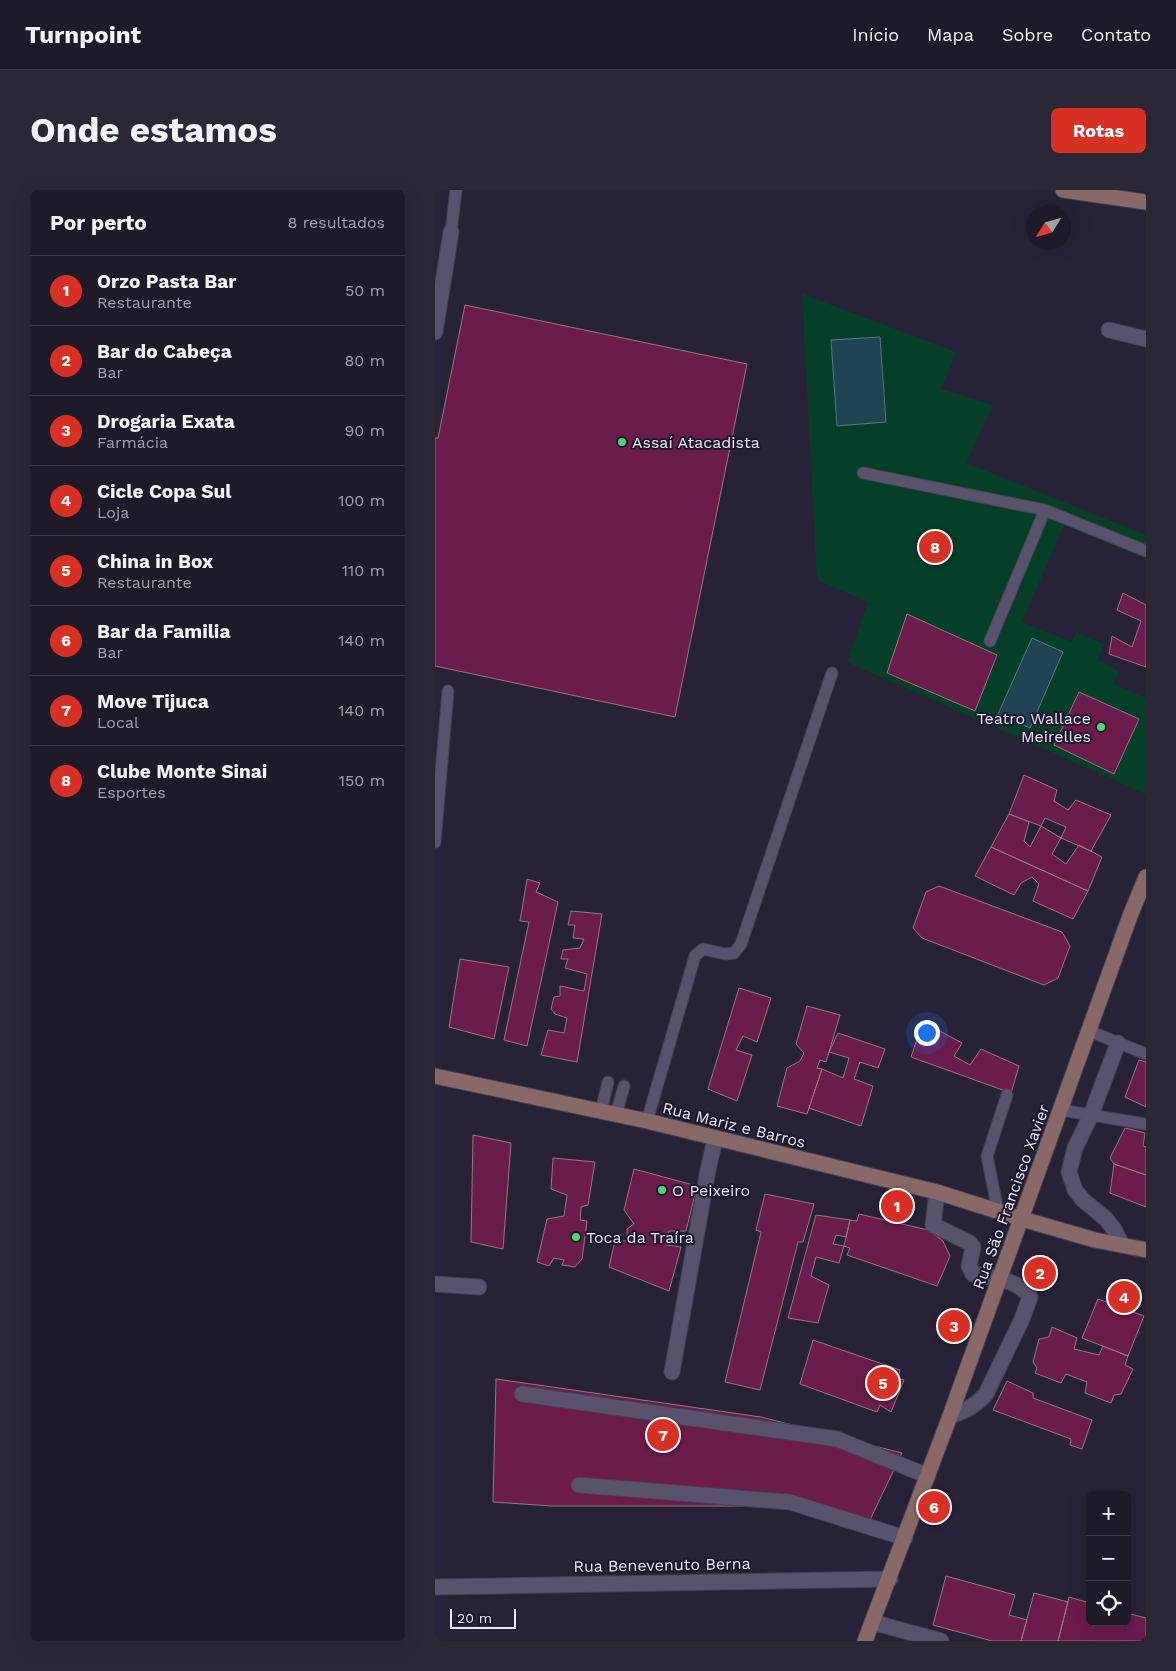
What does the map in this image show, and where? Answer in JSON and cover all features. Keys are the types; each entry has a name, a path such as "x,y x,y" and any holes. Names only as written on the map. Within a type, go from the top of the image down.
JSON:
{"street":[{"path":"1063,190 1146,202"},
{"path":"435,332 451,232"},
{"path":"1109,330 1146,339"},
{"name":"Rua São Francisco Xavier","path":"865,1641 951,1416 1129,916 1146,877"},
{"path":"1118,1043 1091,1115 1075,1148 1069,1172 1075,1190 1083,1200 1106,1218 1122,1245"},
{"name":"Rua Mariz e Barros","path":"435,1076 647,1121 937,1192 1095,1240 1146,1250"},
{"path":"672,1372 715,1139"},
{"path":"937,1192 933,1225 970,1243 973,1247 969,1266 973,1274 1000,1279 1025,1290 1030,1297 986,1394 967,1411 951,1416"},
{"path":"435,1284 479,1287"},
{"path":"522,1394 837,1439 928,1476"},
{"path":"579,1485 790,1502 905,1538"},
{"name":"Rua Benevenuto Berna","path":"435,1587 890,1579"},
{"path":"872,1622 941,1641"}],"lane":[{"path":"451,232 456,190"},
{"path":"863,473 1045,510 1146,551"},
{"path":"990,641 1045,510"},
{"path":"647,1121 695,956 703,949 725,954 734,953 741,944 832,673"},
{"path":"435,842 448,692"},
{"path":"1089,1032 1146,1054"},
{"path":"601,1111 608,1082"},
{"path":"616,1115 623,1086"},
{"path":"998,1211 987,1156 1007,1095"},
{"path":"1061,1110 1146,1124"}],"green space":[{"path":"802,294 956,352 941,389 993,405 966,463 1146,535 1146,559 1064,525 1022,622 1072,642 1076,632 1104,644 1098,660 1119,671 1114,684 1146,698 1146,794 847,662 868,602 817,580"}],"water":[{"path":"880,337 886,422 837,426 831,340"},
{"path":"1032,638 1063,652 1030,728 998,714"}],"building":[{"path":"465,305 747,364 675,717 435,666 435,438 438,438"},
{"path":"1123,593 1146,605 1146,667 1109,654 1112,636 1132,647 1141,621 1117,610"},
{"path":"907,614 997,655 975,711 887,673"},
{"path":"1079,692 1139,719 1114,774 1054,745"},
{"path":"1024,775 1057,790 1054,801 1068,810 1076,800 1111,815 1091,851 1061,838 1066,827 1045,818 1041,826 1009,814"},
{"path":"1009,814 1029,822 1024,841 1030,847 1041,826 1061,838 1052,854 1066,864 1079,845 1102,857 1088,891 991,847"},
{"path":"991,847 1088,891 1073,919 1033,901 1039,884 1032,877 1021,883 1014,895 975,876"},
{"path":"527,879 540,883 536,892 558,902 527,1046 504,1040 529,922 520,921"},
{"path":"939,886 1062,932 1070,946 1058,978 1044,985 922,938 913,928 926,892"},
{"path":"571,911 602,914 577,1062 541,1055 548,1030 564,1033 567,1018 555,1014 551,1009 554,997 560,996 560,986 584,991 587,974 565,968 568,959 561,959 563,950 580,948 584,939 573,938 575,925 568,925"},
{"path":"460,959 509,967 494,1039 449,1027"},
{"path":"739,988 771,998 757,1042 743,1036 736,1050 752,1055 737,1101 708,1089"},
{"path":"807,1006 840,1015 826,1062 820,1060 817,1068 822,1069 807,1114 777,1106 787,1068 800,1061 804,1053 796,1044"},
{"path":"923,1022 962,1043 954,1056 970,1065 981,1049 1019,1066 1011,1093 911,1057"},
{"path":"838,1033 885,1049 878,1068 860,1062 854,1079 873,1086 861,1126 809,1108 822,1069 843,1078 849,1058 829,1052"},
{"path":"1139,1060 1146,1062 1146,1107 1125,1097"},
{"path":"1125,1128 1145,1133 1143,1146 1146,1147 1146,1175 1114,1164 1110,1158"},
{"path":"473,1135 511,1143 503,1249 471,1242"},
{"path":"553,1158 595,1162 588,1205 581,1207 580,1220 587,1221 582,1259 575,1267 562,1265 564,1260 554,1258 549,1266 537,1262 547,1219 564,1216 567,1195 551,1189"},
{"path":"1114,1164 1146,1175 1146,1207 1110,1193"},
{"path":"634,1169 697,1186 686,1231 669,1231 666,1245 681,1247 669,1291 609,1267 615,1241 627,1241 627,1229 634,1224 624,1210"},
{"path":"765,1194 814,1204 803,1242 798,1242 760,1390 725,1382 761,1232 756,1230"},
{"path":"859,1214 928,1230 943,1241 950,1256 937,1286 847,1255 850,1248 844,1246 850,1220 857,1221"},
{"path":"816,1215 850,1220 846,1237 836,1235 833,1244 844,1246 839,1263 816,1257 811,1276 829,1285 818,1323 788,1318"},
{"path":"1098,1299 1144,1316 1128,1356 1082,1338"},
{"path":"1052,1327 1077,1338 1074,1349 1099,1355 1103,1346 1128,1356 1125,1365 1133,1369 1121,1394 1114,1395 1111,1403 1085,1393 1087,1382 1066,1374 1061,1383 1035,1373 1037,1368 1033,1362 1039,1339 1049,1337"},
{"path":"813,1340 900,1370 898,1378 904,1380 891,1412 880,1405 877,1412 800,1384"},
{"path":"496,1379 761,1417 902,1453 867,1526 784,1506 552,1506 493,1502"},
{"path":"1007,1381 1033,1393 1033,1398 1092,1420 1082,1449 1070,1445 1071,1439 993,1410"},
{"path":"946,1576 1015,1595 1009,1615 1027,1620 1021,1641 992,1641 933,1625"},
{"path":"1034,1593 1068,1602 1058,1641 1021,1641"},
{"path":"1069,1597 1086,1602 1086,1626 1131,1626 1131,1614 1146,1618 1146,1641 1058,1641"}],"place":[{"name":"Assaí Atacadista","path":"622,442"},
{"name":"Clube Monte Sinai","path":"935,547"},
{"name":"Teatro Wallace Meirelles","path":"1101,727"},
{"name":"O Peixeiro","path":"662,1190"},
{"name":"Orzo Pasta Bar","path":"897,1206"},
{"name":"Toca da Traíra","path":"576,1237"},
{"name":"Bar do Cabeça","path":"1040,1273"},
{"name":"Cicle Copa Sul","path":"1124,1297"},
{"name":"Drogaria Exata","path":"954,1326"},
{"name":"China in Box","path":"883,1383"},
{"name":"Move Tijuca","path":"663,1435"},
{"name":"Bar da Familia","path":"934,1507"}]}
